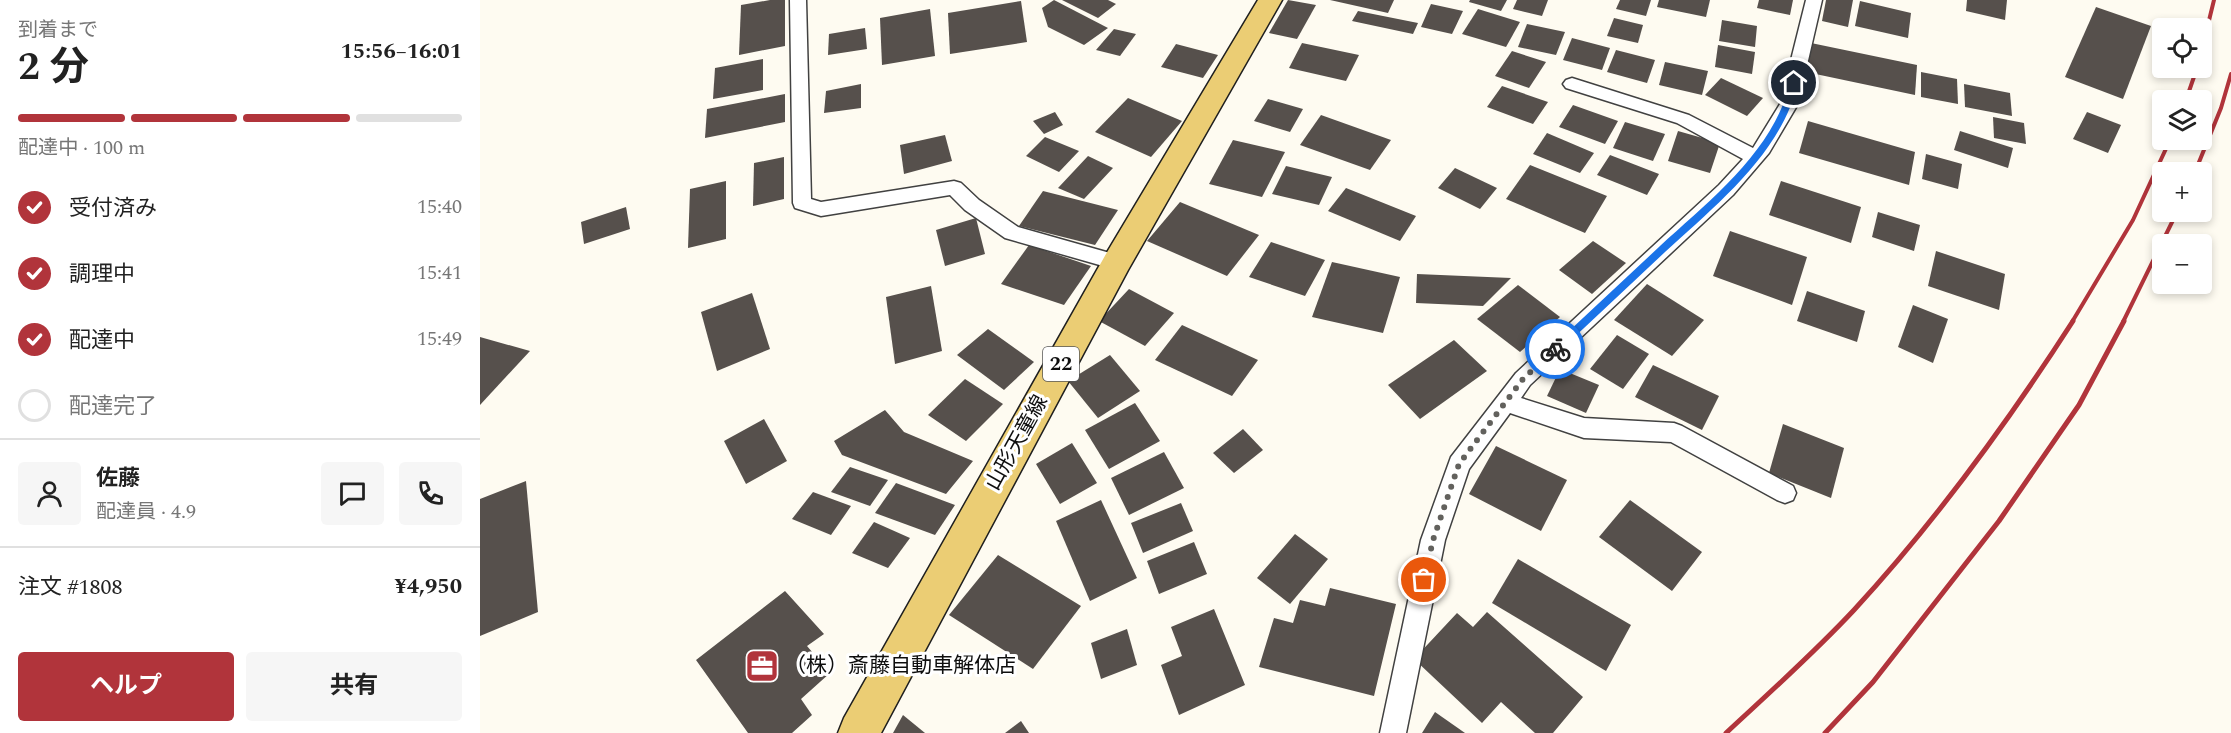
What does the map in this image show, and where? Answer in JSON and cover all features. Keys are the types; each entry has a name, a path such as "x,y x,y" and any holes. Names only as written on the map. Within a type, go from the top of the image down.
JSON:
{"main road":[{"name":"山形天童線","path":"858,733 1117,262 1270,0"}],"lane":[{"path":"798,0 801,203 821,209 954,188 972,205 1012,233 1117,262"},
{"path":"1393,733 1433,540 1459,464 1523,379 1726,190 1755,157 1789,104 1814,0"},
{"path":"1572,84 1683,119 1755,157"},
{"path":"1506,403 1584,428 1674,433 1785,494"}],"building":[{"path":"785,0 785,46 739,55 741,5"},
{"path":"1054,0 1108,28 1084,45 1048,27 1042,8"},
{"path":"1062,0 1108,0 1116,4 1098,18"},
{"path":"1288,0 1316,5 1297,39 1269,33"},
{"path":"1330,0 1394,0 1388,13"},
{"path":"1470,0 1507,0 1501,11 1469,2"},
{"path":"1517,0 1548,0 1542,16 1513,9"},
{"path":"1620,0 1651,0 1646,16 1616,9"},
{"path":"1659,0 1710,0 1706,17 1657,7"},
{"path":"1759,0 1793,0 1790,15 1757,8"},
{"path":"1826,0 1853,0 1848,27 1822,21"},
{"path":"1967,0 2007,0 2005,20 1966,11"},
{"path":"1021,1 1027,42 950,54 948,13"},
{"path":"1860,1 1911,13 1908,38 1855,26"},
{"path":"1431,4 1463,11 1452,34 1421,27"},
{"path":"2096,7 2151,26 2123,99 2065,77"},
{"path":"930,9 935,56 882,65 880,18"},
{"path":"1478,9 1520,22 1506,47 1462,34"},
{"path":"1358,11 1418,23 1413,34 1352,21"},
{"path":"1614,18 1643,25 1638,43 1607,36"},
{"path":"1722,20 1757,26 1755,47 1719,41"},
{"path":"1527,24 1565,32 1556,55 1518,47"},
{"path":"865,28 867,49 828,55 829,34"},
{"path":"1114,29 1136,34 1120,56 1096,50"},
{"path":"1572,38 1610,48 1602,70 1563,60"},
{"path":"1302,43 1359,55 1346,81 1289,68"},
{"path":"1811,43 1917,65 1915,95 1806,72"},
{"path":"1176,44 1218,55 1203,78 1161,67"},
{"path":"1718,45 1755,52 1752,74 1715,67"},
{"path":"1616,50 1655,60 1647,83 1607,72"},
{"path":"1512,51 1546,62 1529,88 1495,76"},
{"path":"763,59 763,90 713,99 715,68"},
{"path":"1665,62 1708,71 1702,95 1659,85"},
{"path":"1921,72 1957,79 1958,104 1921,97"},
{"path":"1721,78 1763,98 1747,116 1705,95"},
{"path":"861,84 861,108 824,113 826,91"},
{"path":"1964,84 2010,93 2012,116 1965,107"},
{"path":"1502,86 1548,102 1533,124 1487,107"},
{"path":"785,94 785,122 705,138 707,109"},
{"path":"1128,98 1182,121 1151,157 1095,132"},
{"path":"1268,99 1303,109 1290,132 1254,121"},
{"path":"1573,105 1618,121 1605,144 1559,127"},
{"path":"1055,112 1063,125 1044,134 1033,121"},
{"path":"2087,112 2121,125 2108,153 2073,139"},
{"path":"1321,115 1391,140 1370,170 1300,145"},
{"path":"1993,117 2024,123 2026,144 1994,138"},
{"path":"1808,121 1915,152 1909,185 1799,153"},
{"path":"1625,122 1665,134 1653,161 1613,148"},
{"path":"1678,131 1720,143 1710,173 1668,161"},
{"path":"1960,131 2013,148 2008,168 1954,150"},
{"path":"1547,133 1594,153 1580,173 1533,154"},
{"path":"945,135 952,161 904,174 900,145"},
{"path":"1045,137 1079,151 1059,172 1026,156"},
{"path":"1233,140 1285,152 1262,197 1209,184"},
{"path":"1926,154 1962,164 1958,189 1922,179"},
{"path":"1610,155 1659,174 1647,195 1597,175"},
{"path":"1088,156 1113,168 1084,199 1058,188"},
{"path":"784,157 784,199 753,206 754,163"},
{"path":"1530,165 1607,196 1585,233 1506,199"},
{"path":"1286,166 1332,177 1319,205 1272,194"},
{"path":"1455,168 1497,188 1480,209 1438,188"},
{"path":"726,181 726,239 688,248 690,189"},
{"path":"1781,181 1861,207 1851,243 1769,215"},
{"path":"1346,188 1416,216 1400,241 1328,211"},
{"path":"1043,191 1118,210 1095,245 1019,226"},
{"path":"1180,202 1259,235 1227,276 1147,241"},
{"path":"626,207 630,229 584,244 581,222"},
{"path":"1878,212 1920,225 1914,251 1872,237"},
{"path":"976,218 985,254 945,266 936,230"},
{"path":"1730,231 1807,257 1792,305 1713,276"},
{"path":"1593,241 1626,263 1592,294 1559,270"},
{"path":"1271,242 1325,260 1305,296 1249,277"},
{"path":"1029,245 1091,266 1064,305 1001,284"},
{"path":"1936,251 2005,274 1999,310 1928,286"},
{"path":"1332,262 1400,277 1383,333 1312,317"},
{"path":"1417,274 1511,278 1483,306 1416,303"},
{"path":"1647,284 1704,320 1672,356 1614,320"},
{"path":"1518,285 1560,317 1520,352 1477,319"},
{"path":"931,286 942,351 895,364 886,297"},
{"path":"1129,289 1174,313 1145,346 1099,321"},
{"path":"1807,291 1865,311 1857,342 1797,321"},
{"path":"752,293 770,349 717,371 701,312"},
{"path":"1913,305 1948,319 1933,363 1898,347"},
{"path":"1182,325 1258,360 1232,396 1155,360"},
{"path":"988,329 1034,362 1004,390 957,355"},
{"path":"1617,335 1649,354 1623,389 1590,369"},
{"path":"480,337 530,351 480,405"},
{"path":"1454,340 1487,371 1420,419 1388,385"},
{"path":"1110,355 1140,391 1098,418 1068,381"},
{"path":"1653,365 1719,396 1702,430 1635,397"},
{"path":"1560,369 1599,385 1586,413 1547,396"},
{"path":"965,379 1003,404 966,441 928,415"},
{"path":"1135,403 1160,441 1109,469 1085,430"},
{"path":"885,410 904,432 973,461 946,494 842,455 834,441"},
{"path":"764,419 787,461 746,484 724,441"},
{"path":"1783,424 1844,448 1831,498 1769,473"},
{"path":"1243,429 1263,450 1234,473 1213,453"},
{"path":"1072,443 1097,483 1060,504 1036,464"},
{"path":"1496,446 1567,480 1541,531 1469,494"},
{"path":"1164,452 1184,488 1129,515 1111,478"},
{"path":"850,467 888,480 870,506 831,492"},
{"path":"526,481 538,612 480,636 480,499"},
{"path":"896,483 955,505 935,535 875,513"},
{"path":"813,492 851,506 831,535 792,519"},
{"path":"1101,500 1137,578 1090,601 1056,521"},
{"path":"1630,500 1702,552 1672,591 1599,537"},
{"path":"1181,503 1193,531 1143,553 1131,523"},
{"path":"874,522 910,538 888,568 852,553"},
{"path":"1295,534 1328,559 1290,604 1257,578"},
{"path":"1194,542 1207,574 1159,594 1147,561"},
{"path":"998,555 1081,606 1033,669 949,615"},
{"path":"1518,559 1631,625 1606,671 1492,603"},
{"path":"1330,588 1396,604 1374,696 1259,667 1274,618 1293,623 1300,600 1325,606"},
{"name":"（株）斎藤自動車解体店","path":"785,591 824,634 807,646 830,673 801,699 812,715 792,733 748,733 696,660"},
{"path":"1214,609 1245,685 1179,715 1161,665 1182,656 1171,627"},
{"path":"1487,612 1583,697 1553,733 1535,733 1501,702 1482,723 1414,659 1457,613 1473,627"},
{"path":"1127,629 1137,665 1101,679 1091,643"},
{"path":"1435,712 1465,733 1422,733"},
{"path":"903,715 925,733 893,733"},
{"path":"1021,721 1029,733 1005,733"}],"railway":[{"path":"2210,18 2214,0"},
{"path":"2199,162 2221,108 2231,74"},
{"path":"2189,90 2194,78"},
{"path":"2072,322 2133,220 2165,150"},
{"path":"2123,322 2172,222"},
{"path":"1726,733 1854,610 1913,542 1970,470 2073,321"},
{"path":"1825,733 1873,682 1999,521 2079,405 2124,321"}],"way so far":[{"path":"1424,580 1433,540 1459,464 1523,379 1555,349"}],"place":[{"name":"（株）斎藤自動車解体店","path":"762,666"}],"route":[{"path":"1555,349 1726,190 1763,148 1789,104 1794,83"}]}
